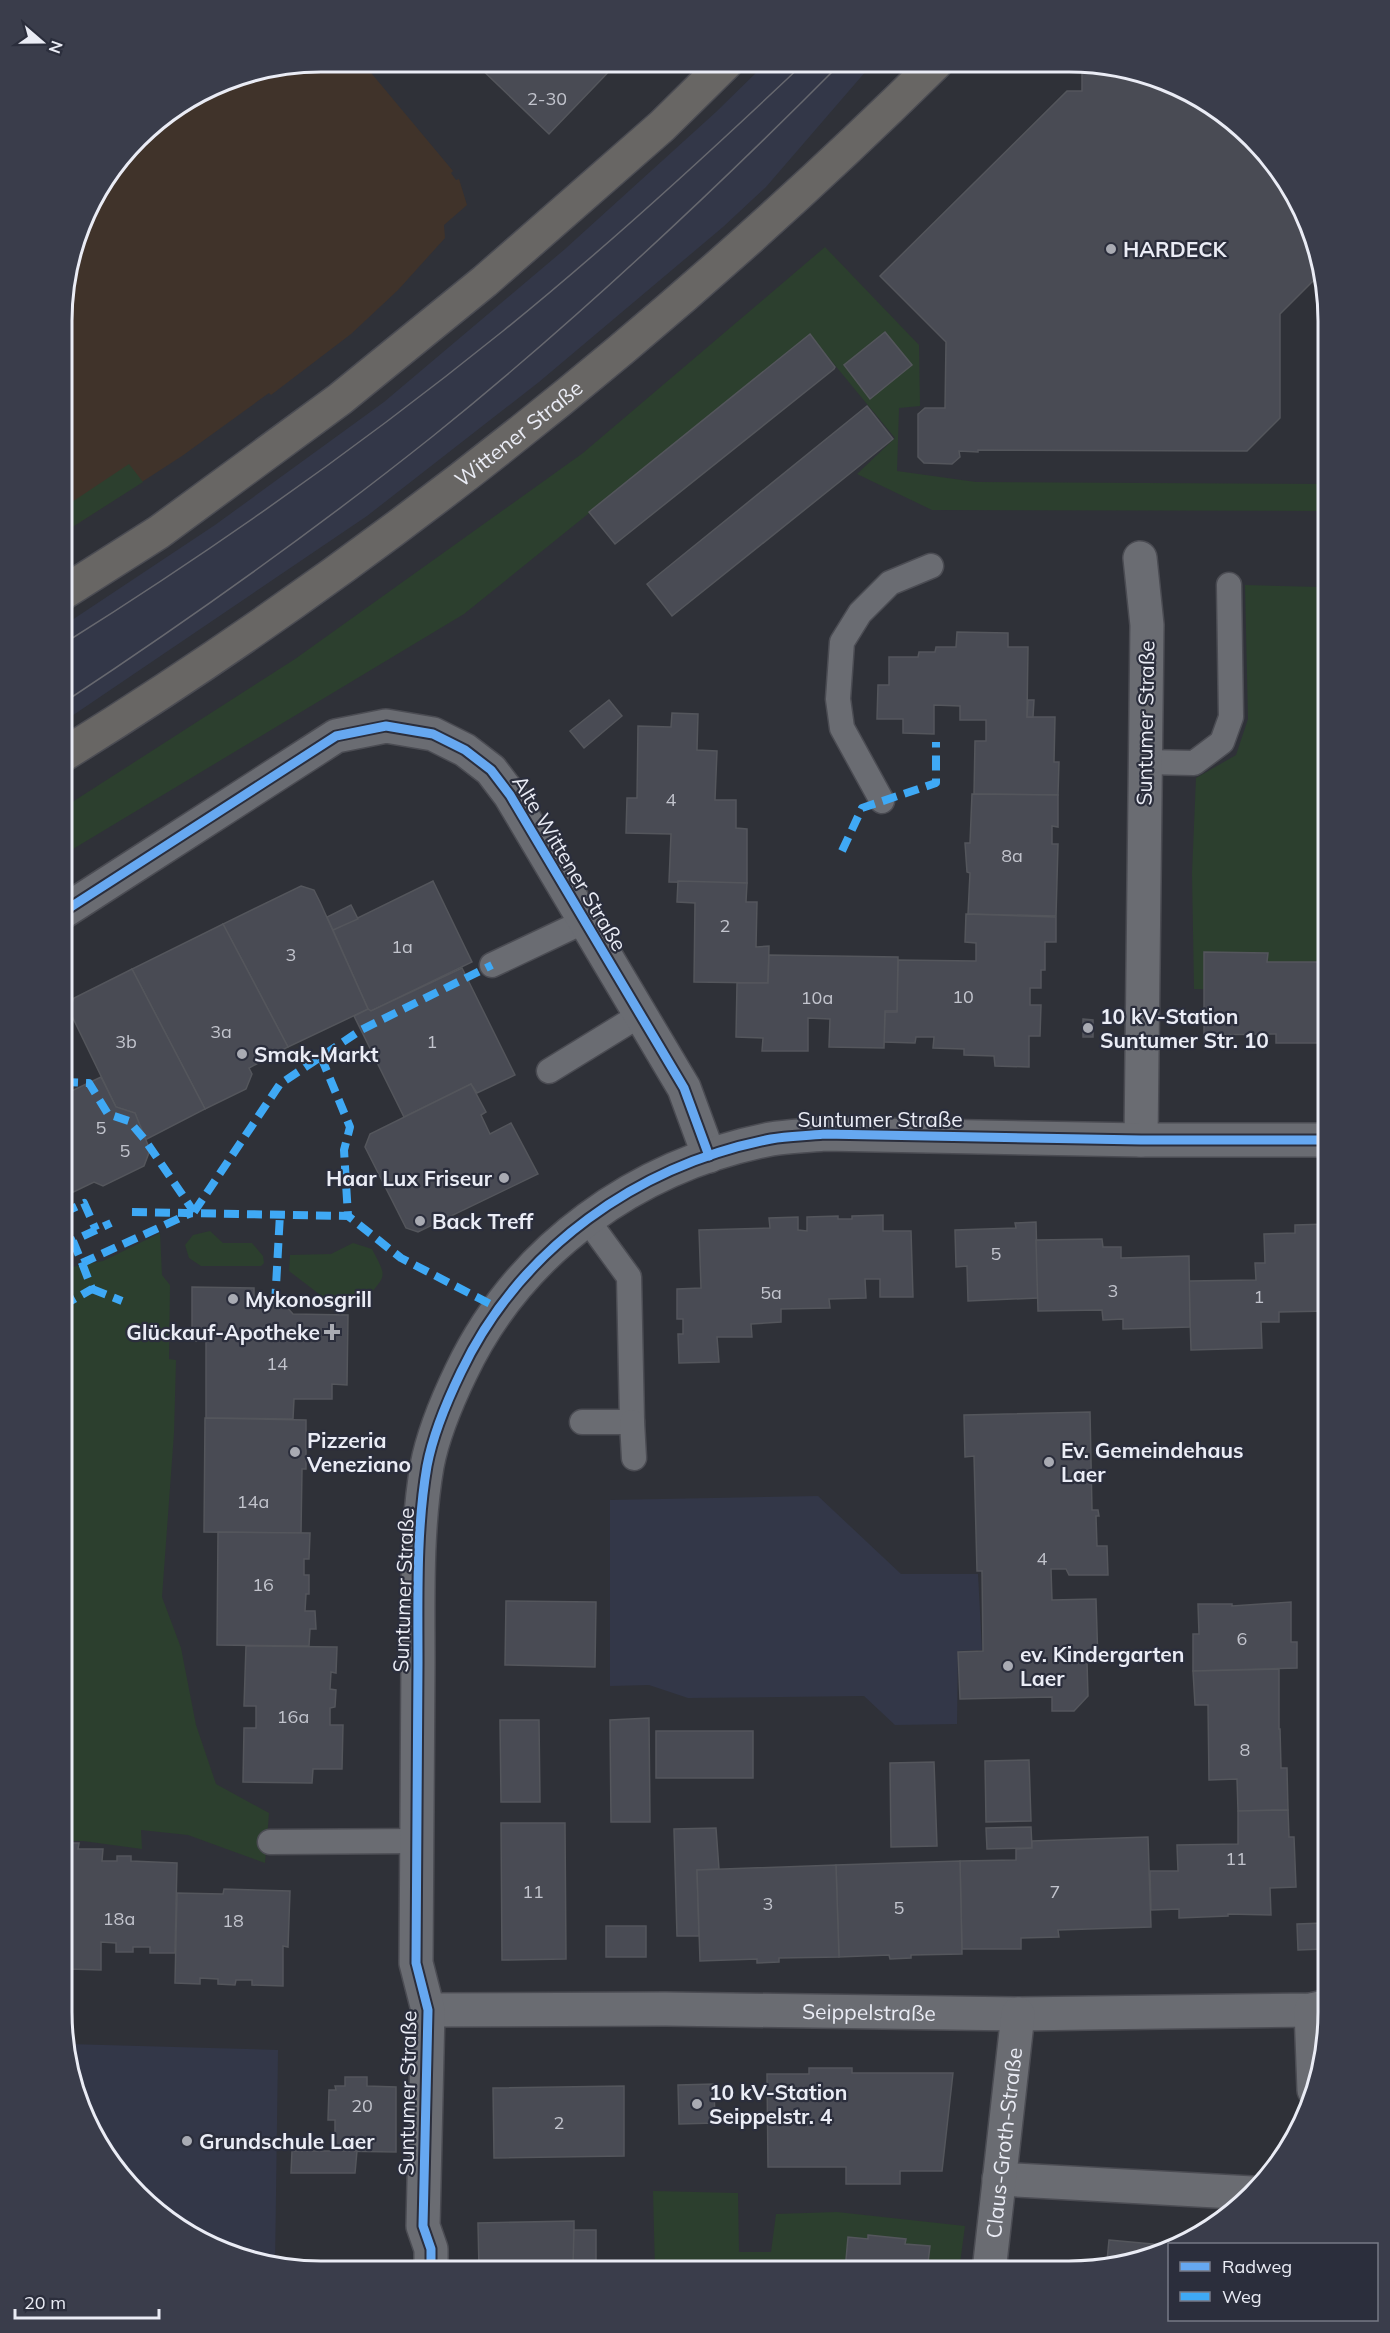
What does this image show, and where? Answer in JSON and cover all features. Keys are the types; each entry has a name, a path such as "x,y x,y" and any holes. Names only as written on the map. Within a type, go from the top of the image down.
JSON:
{"main road":[{"path":"72,587 159,532 340,399 494,274 662,126 717,72"},
{"name":"Wittener Straße","path":"72,749 138,708 375,545 572,389 763,228 927,72"}],"street":[{"name":"Suntumer Straße","path":"1140,558 1147,625 1141,1140"},
{"name":"Alte Wittener Straße","path":"72,906 336,736 386,726 433,734 465,750 491,770 510,795 684,1088 709,1156"},
{"name":"Suntumer Straße","path":"431,2261 431,2248 423,2226 428,2010 416,1963 419,1551 427,1464 446,1403 472,1350 498,1308 548,1251 586,1218 626,1193 654,1178 709,1156 772,1139 824,1134 1141,1140 1318,1140"},
{"name":"Seippelstraße","path":"428,2010 666,2009 1018,2014 1318,2008"},
{"name":"Claus-Groth-Straße","path":"990,2261 1018,2014"},
{"path":"999,2179 1240,2192"}],"lane":[{"path":"882,801 842,728 838,699 842,642 860,613 890,583 931,566"},
{"path":"1144,762 1194,763 1222,742 1231,717 1229,585"},
{"path":"492,964 585,921"},
{"path":"549,1071 640,1015"},
{"path":"586,1218 629,1277 634,1458"},
{"path":"582,1422 632,1422"},
{"path":"270,1842 417,1841"}],"shaded area":[{"path":"370,72 453,171 451,173 456,180 459,179 467,205 444,225 445,238 398,290 351,334 271,395 269,393 182,456 72,527 74,289 80,257 98,211 123,169 145,145 169,123 197,105 257,80 289,74"},
{"path":"757,72 865,72 766,187 723,227 539,382 367,516 72,716 72,620 215,525 384,402 565,249"},
{"path":"818,1496 901,1574 978,1574 982,1650 958,1651 957,1724 895,1725 864,1696 688,1698 649,1685 610,1686 610,1500"},
{"name":"Grundschule Laer","path":"74,2044 278,2050 275,2256 241,2248 197,2228 169,2210 145,2188 123,2164 98,2122 80,2076"}],"green space":[{"path":"825,247 919,345 920,406 899,408 897,471 976,482 1318,484 1318,511 932,510 857,474 895,438 810,335 464,614 72,850 72,802 295,659 583,453"},
{"path":"129,464 143,482 72,527 72,502"},
{"path":"1245,585 1318,587 1318,992 1194,989 1192,873 1196,778 1236,755 1248,719"},
{"path":"210,1231 223,1243 252,1243 263,1256 264,1263 261,1266 201,1266 189,1258 185,1245 193,1235"},
{"path":"160,1233 162,1275 170,1285 169,1359 176,1360 174,1433 162,1597 181,1648 196,1725 216,1784 269,1813 265,1863 188,1835 141,1830 142,1849 72,1841 72,1267 103,1261"},
{"path":"353,1243 372,1249 382,1271 381,1280 366,1299 323,1297 289,1271 290,1255 331,1254"},
{"path":"653,2191 738,2193 739,2252 771,2252 776,2214 837,2212 965,2226 960,2261 655,2261"}],"building":[{"path":"484,72 608,72 549,134"},
{"name":"HARDECK","path":"1082,73 1101,74 1149,85 1193,105 1221,123 1245,145 1267,169 1285,197 1305,241 1314,280 1280,314 1280,418 1247,451 978,450 978,452 959,451 960,457 952,464 924,463 918,457 918,414 925,408 945,408 946,342 880,276 1067,91 1082,91"},
{"path":"885,332 912,365 870,399 844,365"},
{"path":"810,334 835,367 834,369 615,544 589,512"},
{"path":"867,406 893,439 672,616 647,584"},
{"path":"957,632 1008,633 1008,647 1028,647 1027,717 1055,717 1054,762 1059,762 1058,795 974,794 975,741 986,741 986,720 960,720 960,706 934,705 934,734 903,733 903,719 877,719 878,685 889,685 889,657 918,657 919,652 935,652 936,647 956,647"},
{"path":"609,700 622,716 584,748 570,731"},
{"path":"1028,700 1034,700 1033,717 1027,717"},
{"path":"672,713 698,714 697,750 717,751 715,800 736,800 736,828 747,829 747,883 669,882 671,834 626,833 627,798 637,798 638,726 671,727"},
{"path":"972,794 1058,795 1058,827 1052,826 1052,844 1058,844 1056,916 968,914 970,873 967,872 965,843 970,843"},
{"path":"433,881 472,962 371,1011 368,1009 333,930"},
{"path":"678,881 747,883 746,902 757,902 756,947 769,946 768,983 694,982 695,903 677,902"},
{"path":"301,886 314,890 368,1009 288,1047 223,924"},
{"path":"351,905 358,919 333,930 327,917"},
{"path":"966,914 1056,917 1056,942 1045,942 1045,970 1041,970 1041,988 1030,988 1030,1005 1041,1005 1040,1036 1029,1036 1029,1067 995,1066 994,1056 964,1055 964,1049 933,1048 934,1037 916,1037 915,1043 884,1042 885,1012 897,1012 898,960 976,961 976,943 965,942"},
{"path":"223,924 288,1047 249,1068 252,1074 246,1089 205,1109 132,969"},
{"path":"1204,952 1268,953 1267,962 1318,962 1318,1043 1276,1043 1276,1034 1204,1035"},
{"path":"769,955 898,957 897,1011 885,1011 884,1048 829,1047 830,1019 808,1018 808,1051 762,1051 763,1038 736,1037 737,983 768,983"},
{"path":"462,968 515,1075 477,1093 471,1084 404,1117 354,1016 368,1009 371,1011"},
{"path":"132,969 205,1109 145,1140 135,1113 116,1107 72,1016 74,998"},
{"name":"10 kV-Station Suntumer Str. 10","path":"1083,1019 1093,1020 1093,1037 1083,1037"},
{"path":"101,1077 116,1107 135,1113 150,1150 144,1166 103,1186 94,1182 72,1193 72,1091"},
{"path":"471,1084 486,1112 481,1115 490,1134 511,1123 538,1174 418,1232 406,1228 365,1147 370,1134"},
{"path":"883,1215 883,1231 911,1231 913,1297 880,1297 880,1279 865,1279 866,1298 829,1299 830,1308 781,1309 781,1322 751,1324 752,1337 717,1337 719,1362 679,1363 678,1334 683,1334 683,1319 677,1319 677,1289 701,1288 699,1230 770,1228 769,1218 798,1217 798,1230 807,1231 807,1217 838,1216 838,1219 852,1219 852,1216"},
{"path":"1036,1222 1038,1298 968,1301 967,1266 956,1267 955,1230 1016,1228 1015,1223"},
{"path":"1318,1224 1318,1311 1279,1312 1279,1322 1261,1322 1262,1348 1191,1350 1189,1281 1256,1280 1255,1263 1265,1263 1264,1234 1295,1233 1295,1225"},
{"path":"1102,1239 1103,1247 1121,1247 1121,1258 1189,1256 1190,1327 1123,1329 1123,1319 1103,1320 1102,1310 1038,1311 1036,1240"},
{"path":"192,1287 254,1288 254,1304 284,1304 293,1314 348,1315 347,1385 332,1384 332,1399 294,1399 293,1419 206,1418 206,1341 192,1341"},
{"path":"1090,1412 1092,1510 1098,1510 1099,1516 1096,1516 1097,1546 1107,1546 1108,1575 1069,1575 1066,1569 1051,1569 1052,1600 1096,1599 1098,1662 1087,1662 1088,1696 1074,1711 1052,1711 1052,1697 960,1699 958,1652 983,1651 982,1571 977,1571 974,1456 965,1457 964,1415"},
{"path":"205,1418 306,1420 306,1469 302,1469 301,1533 204,1532"},
{"path":"218,1532 310,1533 309,1559 304,1559 304,1575 309,1575 309,1594 306,1594 305,1611 315,1611 316,1629 310,1629 309,1646 217,1645"},
{"path":"506,1601 596,1602 595,1667 505,1665"},
{"path":"1291,1602 1291,1642 1297,1642 1297,1668 1193,1671 1193,1634 1199,1634 1198,1604 1232,1604 1232,1606"},
{"path":"246,1646 337,1647 336,1673 331,1672 330,1689 336,1690 335,1707 330,1708 330,1725 343,1725 342,1769 313,1769 312,1783 243,1782 244,1728 256,1728 256,1706 244,1706"},
{"path":"1279,1669 1281,1768 1287,1768 1288,1810 1238,1811 1237,1779 1209,1780 1208,1705 1195,1705 1193,1671"},
{"path":"649,1718 650,1822 611,1822 610,1720"},
{"path":"500,1720 539,1720 540,1802 501,1802"},
{"path":"656,1731 753,1731 753,1778 656,1778"},
{"path":"1029,1760 1031,1821 986,1822 985,1761"},
{"path":"934,1762 937,1846 891,1847 890,1763"},
{"path":"1288,1810 1289,1837 1294,1837 1296,1887 1270,1888 1271,1915 1228,1914 1228,1916 1179,1918 1179,1909 1151,1910 1150,1871 1178,1871 1177,1845 1238,1844 1238,1811"},
{"path":"501,1823 565,1823 566,1959 502,1960"},
{"path":"1031,1827 1032,1848 987,1849 986,1828"},
{"path":"716,1828 719,1869 697,1870 699,1936 677,1936 674,1829"},
{"path":"1148,1837 1151,1927 1058,1930 1059,1937 1021,1938 1021,1949 962,1949 960,1861 1016,1860 1016,1849 1032,1848 1032,1841"},
{"path":"72,1843 79,1843 78,1849 103,1849 102,1861 117,1861 117,1856 131,1856 131,1861 177,1863 175,1953 150,1953 150,1947 133,1947 133,1952 116,1952 116,1943 101,1942 101,1970 72,1969"},
{"path":"960,1861 962,1954 911,1955 911,1958 890,1959 889,1955 839,1957 836,1865"},
{"path":"836,1865 839,1957 779,1958 779,1962 757,1963 757,1959 700,1961 697,1870"},
{"path":"224,1889 290,1891 288,1947 283,1946 283,1986 252,1985 252,1980 236,1980 235,1985 218,1984 218,1979 200,1978 200,1984 175,1983 177,1893 223,1894"},
{"path":"1318,1923 1318,1949 1298,1950 1297,1924"},
{"path":"606,1926 646,1926 646,1957 606,1957"},
{"path":"809,2068 852,2068 852,2073 953,2073 942,2171 900,2171 900,2184 846,2184 846,2167 768,2167 767,2074 809,2074"},
{"path":"345,2077 367,2077 367,2086 396,2087 396,2152 335,2151 335,2120 328,2120 329,2090 336,2090 335,2086 345,2086"},
{"name":"10 kV-Station Seippelstr. 4","path":"714,2084 715,2123 679,2124 678,2085"},
{"path":"624,2086 624,2156 494,2158 493,2088"},
{"path":"292,2151 357,2151 355,2173 291,2173"},
{"path":"574,2221 574,2261 479,2261 478,2223"},
{"path":"574,2230 596,2230 596,2261 573,2261"},
{"path":"868,2235 906,2239 905,2244 930,2246 928,2261 846,2261 848,2237 868,2239"},
{"path":"1109,2240 1152,2244 1152,2247 1133,2253 1107,2258"}],"tram line":[{"path":"72,638 233,533 450,373 618,234 794,72"},
{"path":"72,697 205,607 297,540 487,392 642,255 832,72"}],"marked path":[{"path":"842,851 862,808 936,783 936,742"},
{"path":"194,1212 280,1084 361,1030 492,965"},
{"path":"321,1057 350,1127 344,1150 348,1216"},
{"path":"72,1082 89,1083 108,1114 129,1121 145,1140 194,1212"},
{"path":"72,1209 84,1203 96,1230"},
{"path":"132,1212 348,1216 401,1258 498,1308"},
{"path":"73,1241 82,1263 191,1213"},
{"path":"275,1304 280,1214"},
{"path":"72,1241 111,1223"},
{"path":"72,1300 92,1289 82,1263"},
{"path":"92,1289 122,1301"}],"cycle path":[{"path":"72,906 336,736 386,726 433,734 465,750 491,770 510,795 684,1088 709,1156"},
{"path":"431,2261 431,2249 423,2226 428,2010 416,1963 418,1588 423,1490 437,1430 461,1372 486,1327 516,1287 550,1251 588,1219 630,1191 675,1169 722,1151 771,1139 824,1134 1141,1140 1318,1140"}],"place":[{"name":"HARDECK","path":"1111,249"},
{"name":"10 kV-Station Suntumer Str. 10","path":"1088,1028"},
{"name":"Smak-Markt","path":"242,1054"},
{"name":"Haar Lux Friseur","path":"504,1178"},
{"name":"Back Treff","path":"420,1221"},
{"name":"Mykonosgrill","path":"233,1299"},
{"name":"Glückauf-Apotheke","path":"332,1332"},
{"name":"Pizzeria Veneziano","path":"295,1452"},
{"name":"Ev. Gemeindehaus Laer","path":"1049,1462"},
{"name":"ev. Kindergarten Laer","path":"1008,1666"},
{"name":"10 kV-Station Seippelstr. 4","path":"697,2104"},
{"name":"Grundschule Laer","path":"187,2141"}]}
